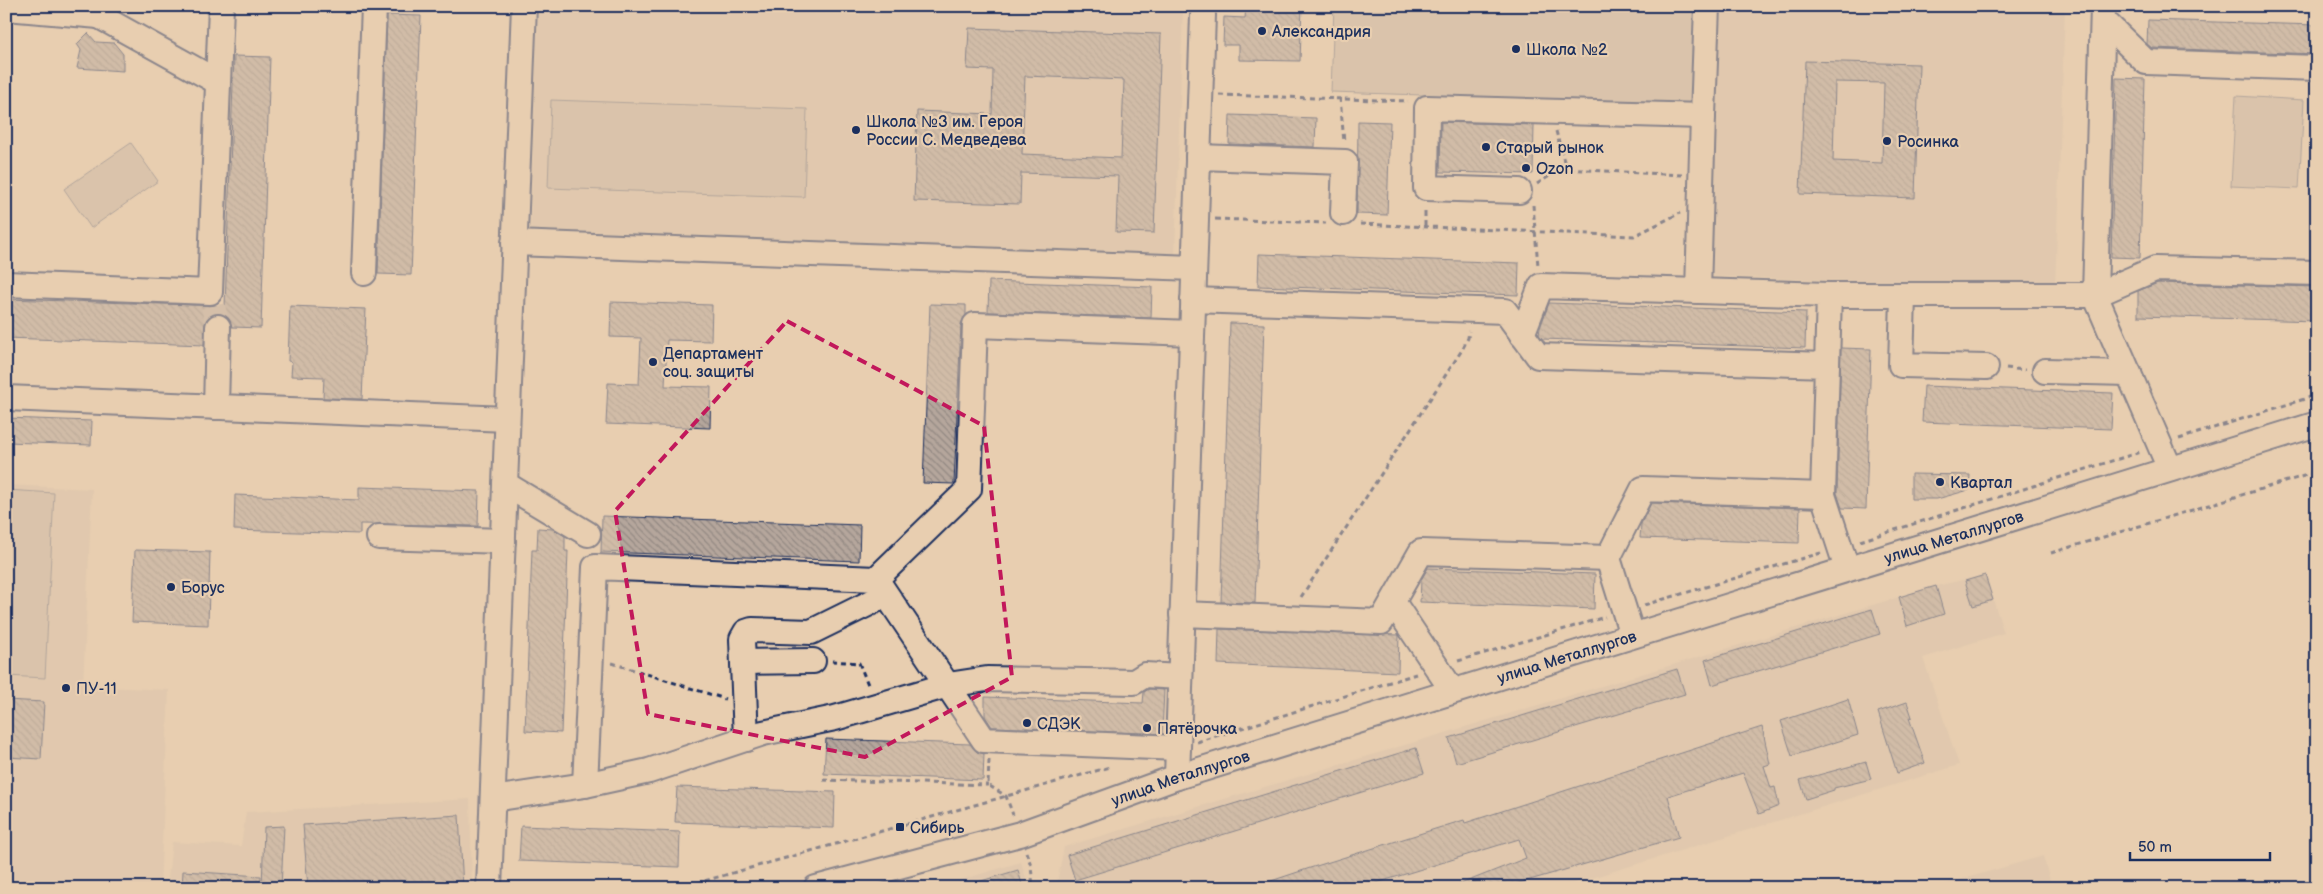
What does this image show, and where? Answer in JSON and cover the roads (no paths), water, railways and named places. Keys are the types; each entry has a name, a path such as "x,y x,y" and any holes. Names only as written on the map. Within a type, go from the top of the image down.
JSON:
{"street":[{"path":"216,407 215,314 218,82 221,6"},
{"path":"364,273 374,6"},
{"path":"489,888 524,6"},
{"path":"1698,291 1707,6"},
{"path":"6,8 102,9 218,82"},
{"path":"2103,13 2146,62 2317,68"},
{"path":"2103,13 2095,295 2170,469"},
{"path":"1177,777 1203,15"},
{"path":"1526,191 1426,188 1427,108 1704,116"},
{"path":"1198,157 1345,162 1345,220"},
{"path":"514,243 1194,268"},
{"path":"1522,335 1541,286 1903,297 2095,295 2155,268 2317,273"},
{"path":"6,284 215,314"},
{"path":"1829,295 1823,495 1843,558"},
{"path":"1903,297 1900,365 1986,367"},
{"path":"1193,300 1505,311 1538,356 1827,365"},
{"path":"746,738 742,640 746,632 752,630 811,632 881,587 969,489 975,325 1192,333"},
{"path":"2045,371 2129,373"},
{"path":"6,398 507,419"},
{"name":"улица Металлургов","path":"816,888 1020,834 1177,777 1632,634 1843,558 2170,469 2317,424"},
{"path":"504,484 588,534"},
{"path":"1632,634 1608,558 1643,489 1823,495"},
{"path":"379,537 503,542"},
{"path":"1182,614 1381,622 1422,552 1608,558"},
{"path":"585,785 595,567 881,587"},
{"path":"881,587 984,740 1178,748"},
{"path":"1393,602 1452,690"},
{"path":"742,662 812,661"},
{"path":"493,799 585,785 649,771 763,733 835,718 948,685 987,679 1134,682 1145,675 1180,676"}],"tunnel":[{"path":"213,306 218,327"}],"place":[{"name":"Александрия","path":"1262,31"},
{"name":"Школа №2","path":"1516,49"},
{"name":"Школа №3 им. Героя России С. Медведева","path":"856,130"},
{"name":"Росинка","path":"1887,141"},
{"name":"Старый рынок","path":"1486,147"},
{"name":"Ozon","path":"1526,168"},
{"name":"Департамент соц. защиты","path":"653,362"},
{"name":"Квартал","path":"1940,482"},
{"name":"Борус","path":"171,587"},
{"name":"ПУ-11","path":"66,688"},
{"name":"СДЭК","path":"1027,723"},
{"name":"Пятёрочка","path":"1147,728"},
{"name":"Сибирь","path":"900,827"}]}
